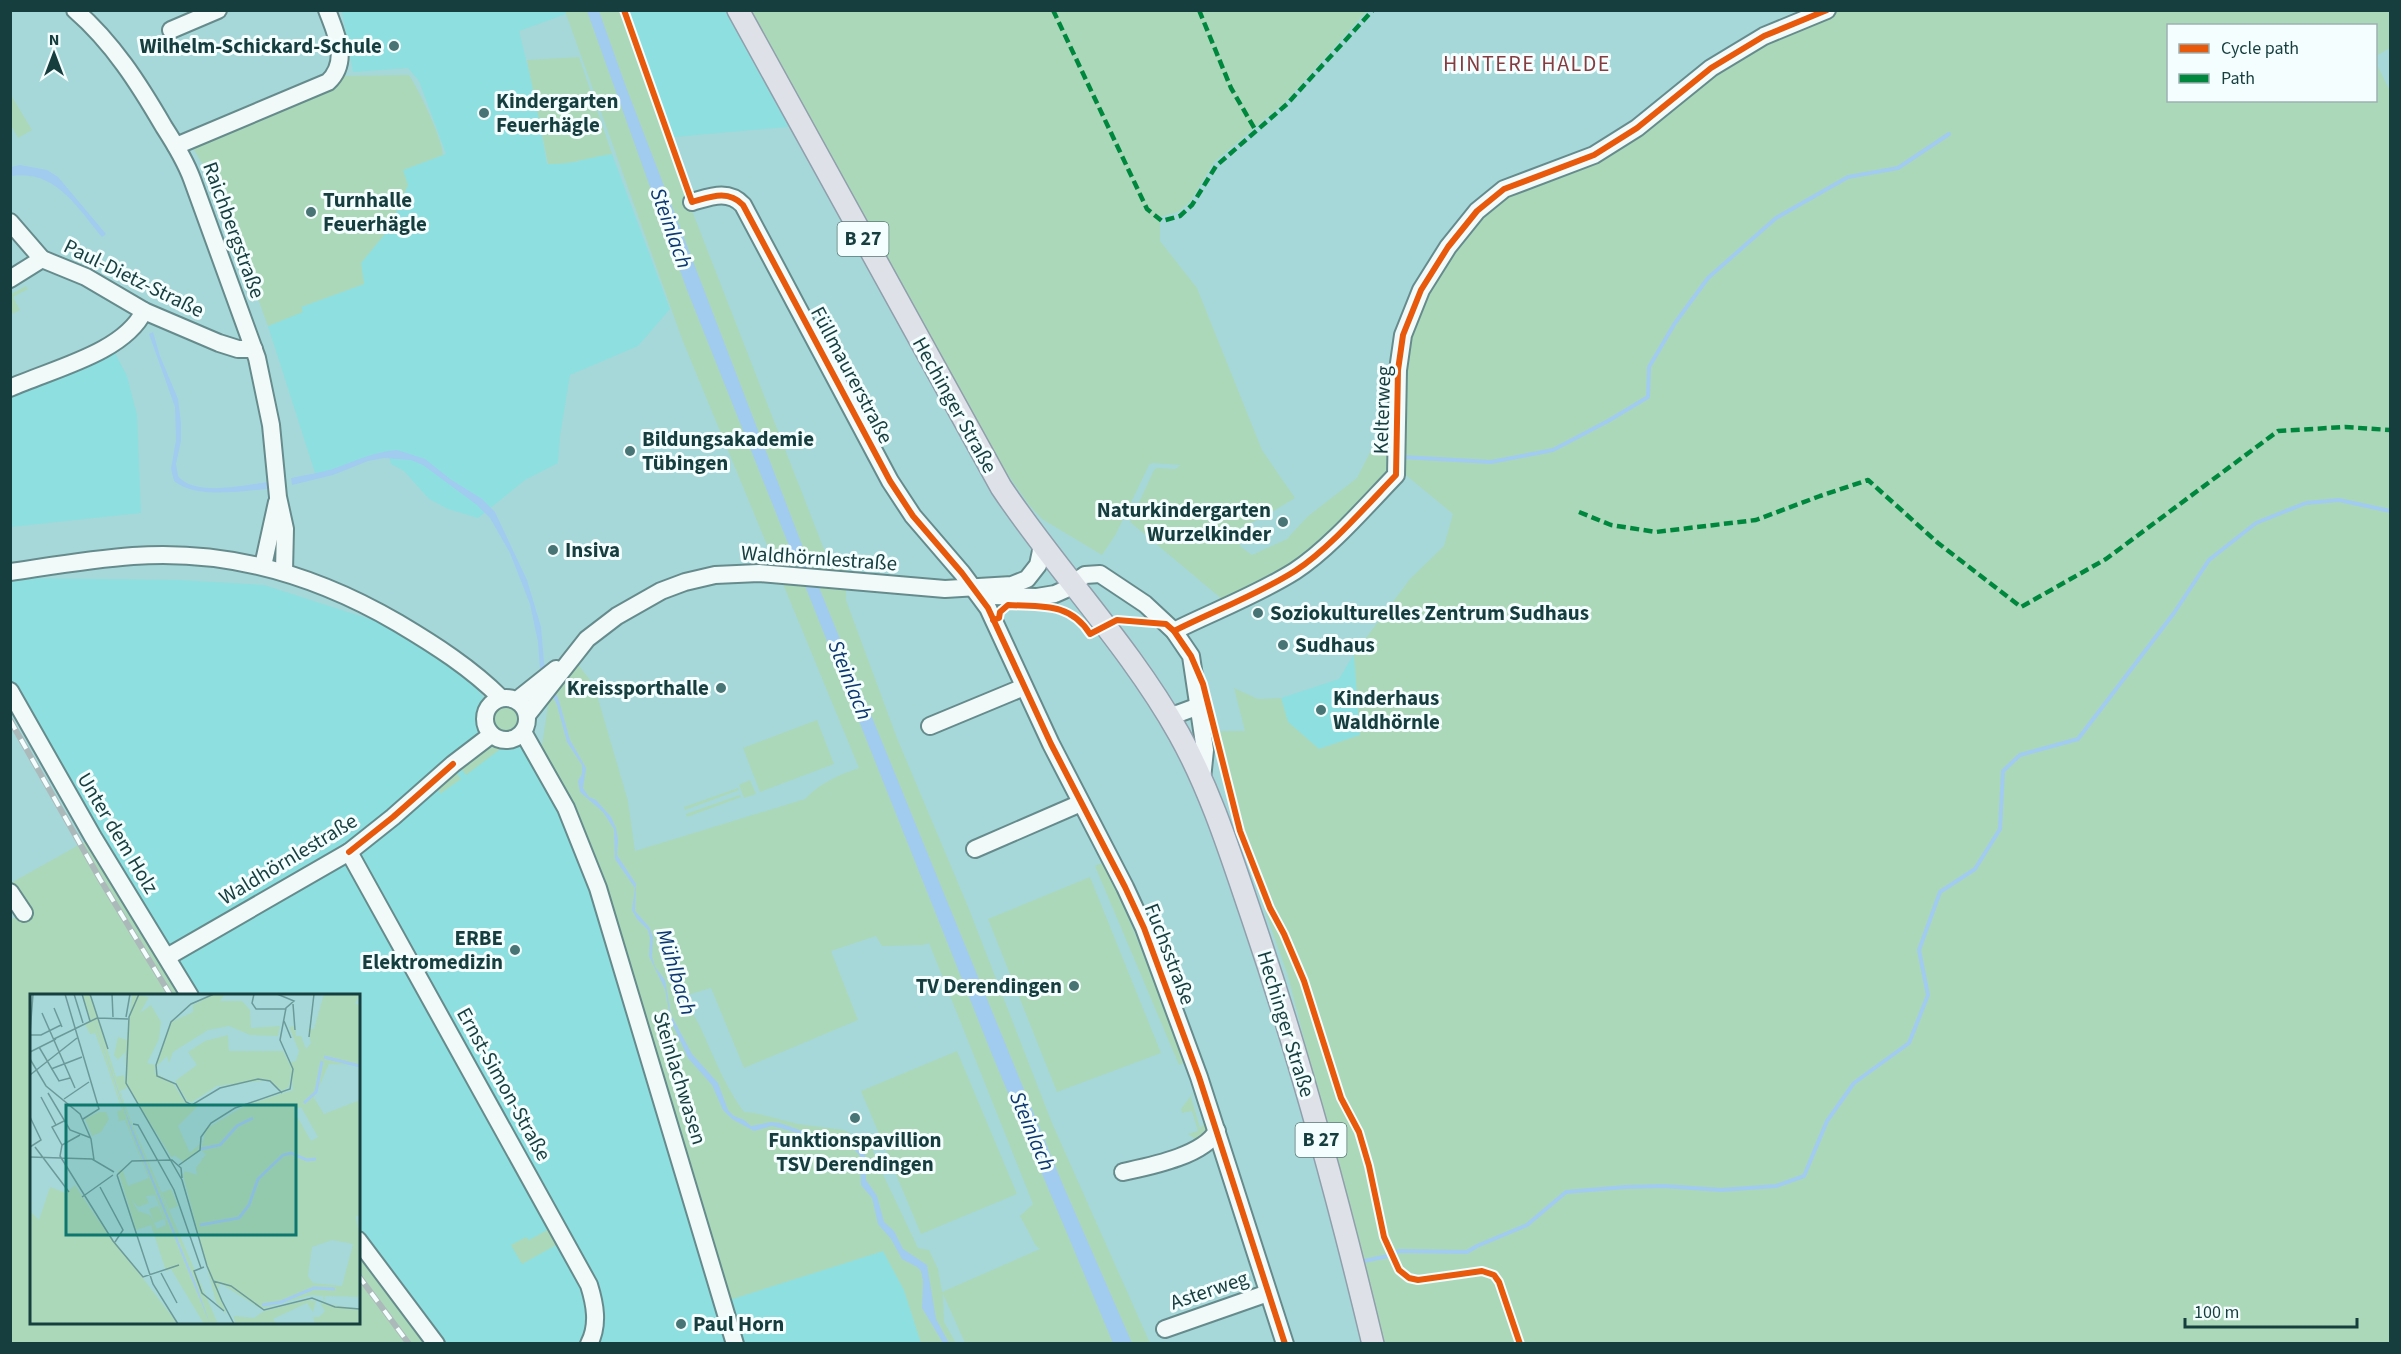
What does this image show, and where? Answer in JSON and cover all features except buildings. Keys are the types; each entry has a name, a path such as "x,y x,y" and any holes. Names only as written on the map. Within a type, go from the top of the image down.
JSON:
{"main road":[{"name":"Hechinger Straße","path":"738,10 1001,487 1042,546 1137,668 1169,717 1202,779 1247,903 1302,1071 1373,1344"}],"street":[{"name":"Raichbergstraße","path":"75,10 102,37 134,76 176,146 192,179 254,350 271,425 278,497 285,528 284,571"},
{"path":"171,30 218,10"},
{"path":"176,146 328,82 338,70 340,59 339,47 327,10"},
{"name":"Kelterweg","path":"1174,631 1264,589 1297,570 1334,538 1396,475 1398,370 1403,335 1421,290 1448,247 1477,211 1504,189 1594,155 1637,128 1711,68 1764,36 1827,10"},
{"name":"Füllmaurerstraße","path":"692,202 726,195 736,197 742,205 890,481 913,516 976,592"},
{"name":"Paul-Dietz-Straße","path":"10,222 42,259 86,277 144,311 219,343 238,349 254,350"},
{"path":"10,279 42,259"},
{"path":"10,388 106,347 128,334 138,323 144,311"},
{"name":"Raichbergstraße","path":"263,566 278,497"},
{"path":"1012,585 1027,579 1038,565 1042,546"},
{"path":"10,572 134,556 209,558 284,571 336,590 365,604 456,660 498,699 522,704 528,714 526,727 515,739 506,741 488,729 485,715 498,699"},
{"name":"Waldhörnlestraße","path":"528,714 541,688 576,652 617,616 661,591 685,582 727,574 775,575 1037,597 1064,590 1085,575 1100,574"},
{"name":"Hechinger Straße","path":"1100,574 1144,604 1174,631 1191,656 1205,758 1202,779"},
{"name":"Waldhörnlestraße","path":"976,592 1012,585 1072,584"},
{"name":"Fuchsstraße","path":"976,592 988,608 1024,687 1144,928 1196,1067 1285,1344"},
{"path":"930,726 1024,687"},
{"name":"Waldhörnlestraße","path":"498,699 541,688"},
{"name":"Unter dem Holz","path":"10,691 93,837 189,994"},
{"path":"1169,717 1199,706"},
{"name":"Waldhörnlestraße","path":"167,957 350,852 453,764 488,729"},
{"name":"Steinlachwasen","path":"523,732 566,808 595,878 735,1344"},
{"path":"975,849 1081,803"},
{"name":"Ernst-Simon-Straße","path":"350,852 589,1285 595,1302 596,1320 589,1344"},
{"path":"10,892 24,913"},
{"path":"1124,1172 1189,1152 1209,1142 1217,1131"},
{"path":"360,1243 436,1344"},
{"name":"Asterweg","path":"1166,1329 1268,1293"}],"shaded area":[{"path":"342,11 565,11 566,14 519,31 535,96 547,164 577,162 590,157 612,154 670,309 638,346 570,375 558,463 525,480 478,518 448,509 429,499 404,471 391,464 389,454 316,476 268,326 302,312 301,307 364,284 361,263 389,229 403,170 446,154 419,81 408,68 353,72"},
{"path":"629,11 730,11 789,122 788,127 674,137"},
{"path":"115,353 127,376 137,415 141,513 11,527 11,395 101,361"},
{"path":"10,578 179,580 264,585 416,634 465,675 490,705 523,732 566,808 723,1302 883,1251 904,1290 921,1343 436,1343 360,1241 360,994 189,994 11,691"},
{"name":"Kinderhaus Waldhörnle","path":"1354,654 1360,735 1319,749 1288,722 1281,698 1339,679"}],"green space":[{"path":"565,11 620,11 689,203 829,562 846,569 846,600 897,738 969,909 1052,1123 1150,1343 965,1343 943,1294 944,1322 956,1343 921,1343 904,1290 883,1251 723,1302 628,984 540,759 549,699 572,657 594,685 628,801 635,851 805,799 830,780 859,768 682,339","holes":["876,936 882,946 929,943 1033,1204 1020,1216 1036,1246 1040,1249 942,1292 938,1269 929,1250 918,1248 871,1145 844,1130 798,1124 744,1112 721,1074 687,995 711,988 744,1068 858,1020 831,951"]},
{"path":"749,11 1367,11 1285,102 1214,162 1190,202 1178,212 1160,217 1160,241 1197,288 1262,450 1295,498 1262,518 1236,530 1241,547 1252,555 1287,539 1307,517 1357,478 1393,407 1389,475 1329,535 1292,564 1223,600 1130,522 1154,470 1157,468 1175,469 1181,465 1152,463 1149,465 1116,534 1102,555 1042,519 1029,505 986,443"},
{"path":"1840,11 2390,11 2390,48 2377,55 2377,24 2167,24 2167,102 2377,102 2377,65 2390,91 2390,1343 1382,1343 1288,976 1238,834 1222,781 1216,744 1221,731 1245,731 1234,688 1258,699 1281,698 1288,722 1319,749 1360,735 1354,654 1410,579 1444,546 1453,514 1401,471 1408,339 1426,295 1479,214 1507,193 1597,158 1713,73 1766,40"},
{"path":"579,57 612,154 548,164 527,60"},
{"name":"Turnhalle Feuerhägle","path":"409,75 435,127 443,155 403,170 408,185 389,229 361,263 364,284 301,307 303,312 268,326 220,195 193,148 284,106 339,85 344,76"},
{"path":"11,95 32,130 18,138 11,125"},
{"path":"26,286 28,289 13,297 20,310 13,314 11,294"},
{"path":"507,703 513,704 521,712 521,724 513,732 507,733 501,732 493,724 492,718 493,712 501,704"},
{"path":"817,720 834,764 760,792 743,748"},
{"path":"496,746 505,748 466,775 460,767 482,750"},
{"path":"455,771 461,779 440,794 438,788"},
{"path":"750,780 756,794 744,798 739,785"},
{"path":"738,788 739,790 685,810 684,807"},
{"path":"740,795 741,797 687,817 686,814"},
{"path":"93,837 189,994 30,994 30,1324 360,1324 360,1241 436,1343 11,1343 10,920 24,913 11,892 11,883"},
{"path":"1105,862 1188,1061 1179,1065 1095,866"},
{"name":"TV Derendingen","path":"1090,877 1161,1053 1057,1092 988,919"},
{"path":"957,1051 1017,1194 921,1234 861,1091"},
{"path":"1196,1089 1191,1097 1200,1128 1206,1122 1210,1131 1197,1140 1188,1134 1198,1131 1192,1111 1182,1113 1181,1109"},
{"path":"549,1229 558,1244 522,1264 511,1245 526,1237 529,1240"}],"water":[{"name":"Steinlach","path":"587,11 599,11 809,563 1063,1185 1132,1343 1113,1343 991,1052 687,290"},
{"path":"20,165 47,170 58,177 106,234 102,237 74,203 53,184 27,175 11,176 11,167"},
{"path":"153,332 160,356 178,399 181,441 176,464 178,476 196,486 208,488 268,482 267,489 206,492 183,487 174,481 171,469 176,440 175,407 149,334"},
{"path":"397,450 425,459 450,479 482,499 495,512 527,580 541,627 544,663 559,701 570,740 586,768 583,788 589,797 596,800 611,817 616,828 617,855 636,884 635,911 649,927 653,937 652,957 655,967 665,980 671,1015 692,1054 718,1083 728,1110 751,1126 771,1122 780,1123 808,1133 850,1141 862,1147 865,1152 866,1180 877,1196 884,1222 894,1231 903,1249 927,1265 936,1319 949,1343 943,1343 922,1308 921,1271 902,1259 891,1239 878,1224 872,1198 861,1185 860,1156 854,1149 772,1126 754,1131 732,1119 723,1110 712,1085 688,1058 671,1021 665,989 649,956 648,930 632,910 635,888 615,859 614,829 603,812 580,792 578,781 582,774 582,765 567,742 557,705 540,669 538,642 530,604 510,553 490,518 477,505 423,465 411,460 384,458 368,461 333,475 292,485 291,478"}],"waterway":[{"path":"1402,457 1491,462 1553,450 1608,421 1648,397 1649,367 1675,323 1708,278 1776,218 1848,177 1898,168 1949,134"},
{"path":"1395,1253 1399,1251 1467,1252 1527,1225 1566,1192 1664,1186 1721,1190 1776,1186 1804,1176 1827,1121 1854,1083 1909,1043 1928,995 1919,950 1940,892 1975,869 2000,829 2003,771 2020,755 2078,739 2174,613 2209,560 2256,523 2306,503 2339,500 2390,511"},
{"path":"1364,1261 1388,1256"}],"railway":[{"path":"10,720 100,879 170,994"},
{"path":"360,1278 409,1344"}],"marked path":[{"path":"1053,10 1147,209 1162,221 1180,216 1192,205 1216,166 1287,104 1373,10"},
{"path":"1199,10 1231,88 1256,131"},
{"path":"1579,512 1611,525 1656,532 1756,520 1868,480 1938,543 2021,607 2106,559 2278,431 2345,427 2390,430"}],"cycle path":[{"path":"624,10 692,202 725,196 743,205 890,481 913,516 962,573 988,608 1051,744 1144,928 1199,1077 1285,1344"},
{"path":"1174,631 1281,580 1308,562 1334,539 1396,475 1398,370 1403,335 1421,290 1448,247 1477,211 1504,189 1594,155 1637,128 1711,68 1764,36 1827,10"},
{"path":"993,620 999,618 1000,612 1008,605 1032,606 1064,611 1073,616 1090,634 1117,620 1166,624 1174,631 1191,656 1203,684 1240,831 1270,908 1304,981 1341,1098 1359,1132 1369,1166 1384,1237 1399,1270 1409,1278 1418,1280 1482,1271 1494,1275 1499,1282 1520,1344"},
{"path":"349,852 453,764"}],"place":[{"name":"Wilhelm-Schickard-Schule","path":"394,46"},
{"name":"Kindergarten Feuerhägle","path":"484,113"},
{"name":"Turnhalle Feuerhägle","path":"311,212"},
{"name":"Bildungsakademie Tübingen","path":"630,451"},
{"name":"Naturkindergarten Wurzelkinder","path":"1283,522"},
{"name":"Insiva","path":"553,550"},
{"name":"Soziokulturelles Zentrum Sudhaus","path":"1258,613"},
{"name":"Sudhaus","path":"1283,645"},
{"name":"Kreissporthalle","path":"721,688"},
{"name":"Kinderhaus Waldhörnle","path":"1321,710"},
{"name":"ERBE Elektromedizin","path":"515,950"},
{"name":"TV Derendingen","path":"1074,986"},
{"name":"Funktionspavillion TSV Derendingen","path":"855,1118"},
{"name":"Paul Horn","path":"681,1324"}],"district":[{"name":"HINTERE HALDE","path":"1527,64"}],"water label":[{"name":"Mühlbach","path":"676,972"}]}
